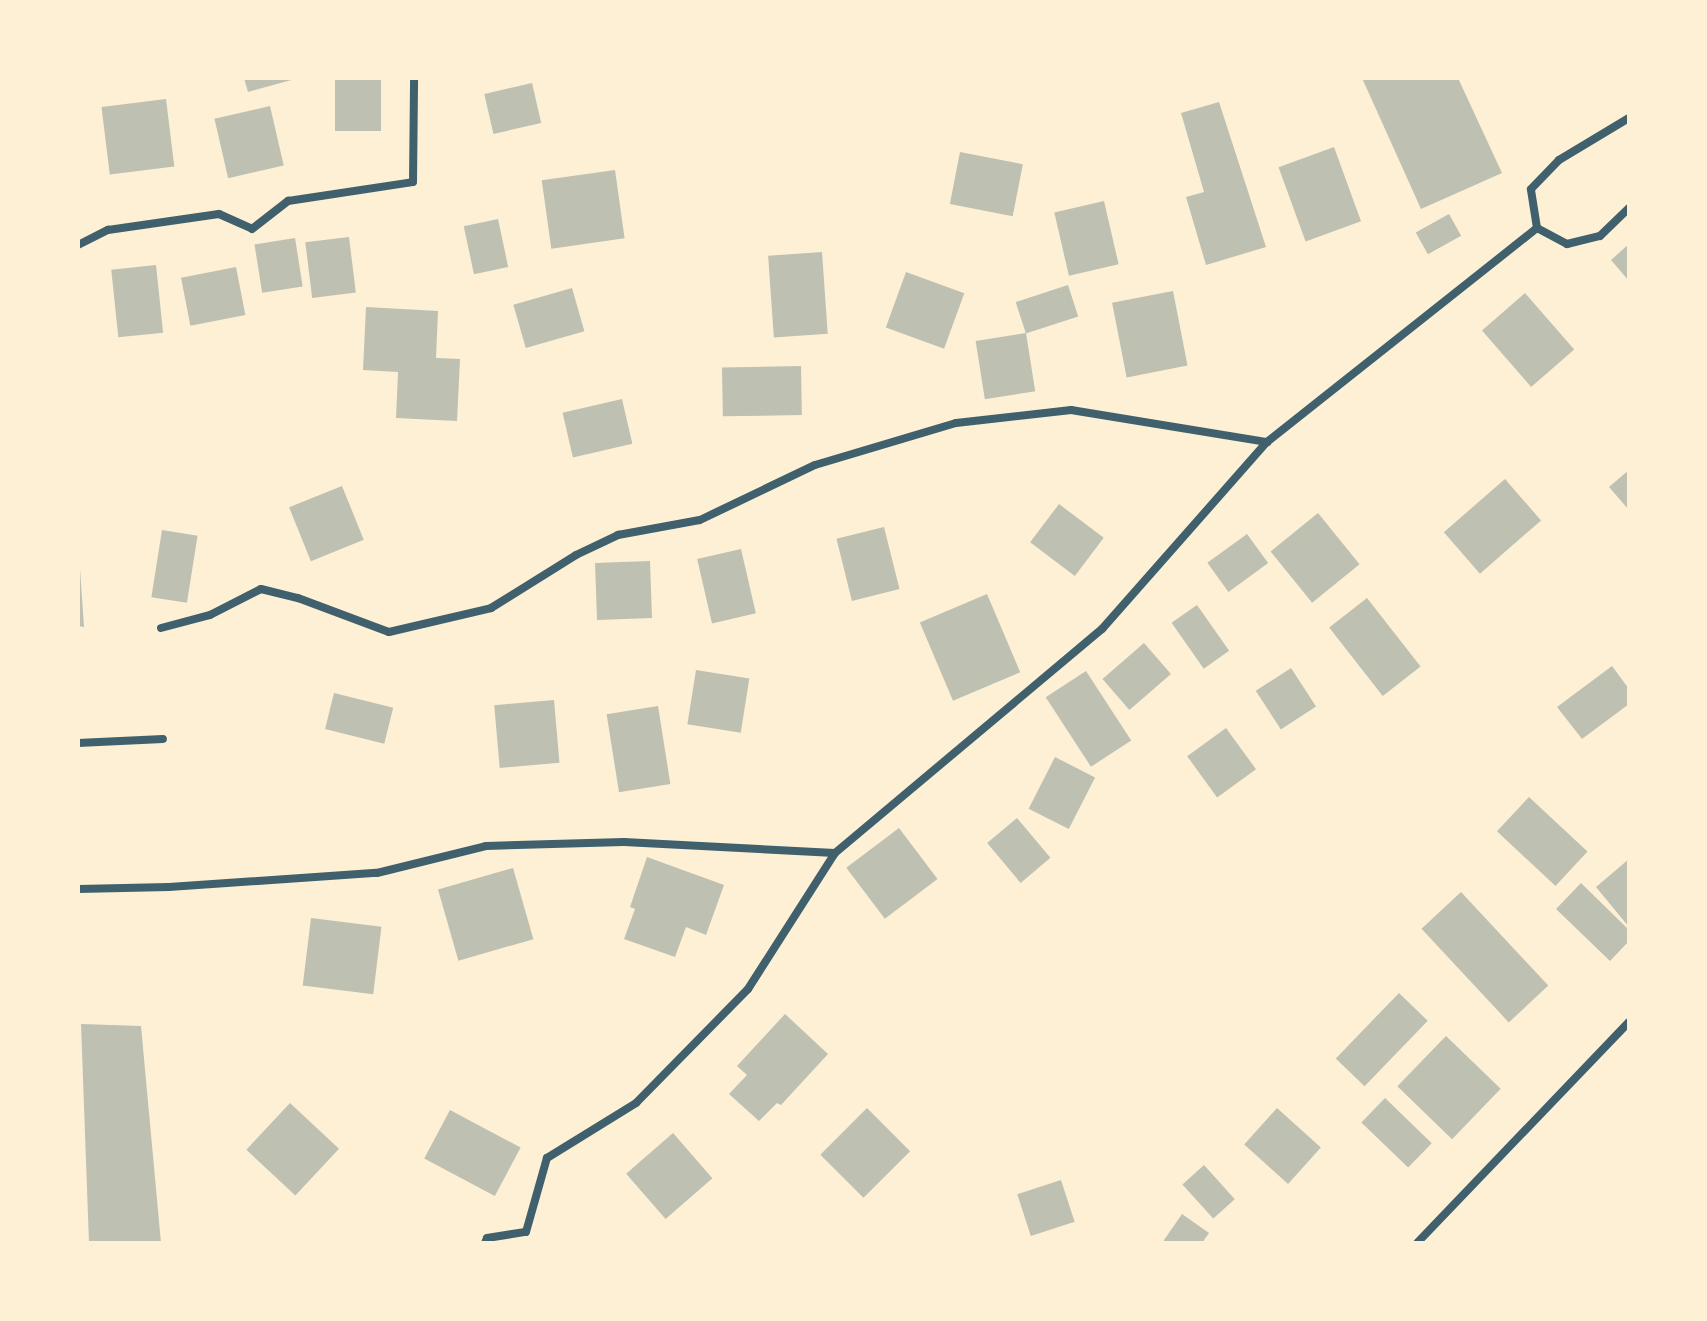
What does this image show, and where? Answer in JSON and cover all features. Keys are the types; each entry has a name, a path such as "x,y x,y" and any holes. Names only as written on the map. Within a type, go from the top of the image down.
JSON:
{"street":[{"path":"78,245 108,230 219,214 252,229 288,201 413,182 414,78"},
{"path":"1537,228 1531,189 1559,160 1629,118"},
{"path":"1537,228 1567,244 1600,236 1629,208"},
{"path":"485,1243 487,1238 526,1232 547,1158 636,1103 748,989 835,853 1102,629 1267,442 1537,228"},
{"path":"161,628 210,615 261,589 298,598 389,632 491,608 576,555 618,535 700,520 815,465 956,423 1071,410 1267,442"},
{"path":"78,743 163,739"},
{"path":"78,889 169,887 377,873 486,846 624,842 835,853"},
{"path":"1417,1243 1629,1022"}],"building":[{"path":"244,78 295,78 295,79 248,92"},
{"path":"335,78 381,78 381,131 335,131"},
{"path":"1362,78 1458,78 1502,173 1421,209"},
{"path":"532,83 541,123 493,134 484,94"},
{"path":"166,99 174,166 110,174 101,107"},
{"path":"1219,102 1266,247 1206,265 1186,197 1204,192 1181,113"},
{"path":"270,106 284,165 228,178 214,119"},
{"path":"1334,147 1361,221 1306,241 1279,167"},
{"path":"960,152 1023,164 1013,216 950,204"},
{"path":"615,170 625,238 551,249 542,180"},
{"path":"1104,201 1119,264 1069,276 1054,212"},
{"path":"1449,214 1461,236 1428,254 1416,232"},
{"path":"498,219 508,267 474,274 464,226"},
{"path":"349,237 356,293 312,298 305,242"},
{"path":"295,238 303,286 262,293 255,244"},
{"path":"1629,244 1629,281 1611,260"},
{"path":"822,252 828,334 774,338 768,256"},
{"path":"156,265 163,333 118,337 111,270"},
{"path":"236,267 245,315 190,326 181,278"},
{"path":"906,272 964,293 944,349 886,327"},
{"path":"1068,285 1078,316 1026,333 1016,302"},
{"path":"572,288 584,331 526,348 513,305"},
{"path":"1173,291 1188,366 1127,377 1112,303"},
{"path":"1525,293 1574,350 1531,387 1482,330"},
{"path":"366,307 438,311 436,358 460,359 457,421 396,418 398,372 363,370"},
{"path":"1026,333 1035,391 985,399 976,341"},
{"path":"801,366 802,415 723,416 722,367"},
{"path":"622,399 632,444 573,458 563,413"},
{"path":"1629,470 1629,510 1609,487"},
{"path":"1505,479 1541,521 1480,574 1444,532"},
{"path":"342,486 364,540 311,561 289,507"},
{"path":"1059,504 1104,538 1075,576 1030,542"},
{"path":"1318,513 1360,564 1312,603 1271,551"},
{"path":"884,527 899,589 852,601 836,539"},
{"path":"162,530 198,536 187,603 151,597"},
{"path":"1247,534 1268,563 1229,592 1207,563"},
{"path":"741,549 756,613 712,623 697,559"},
{"path":"650,561 652,618 597,620 595,563"},
{"path":"80,569 84,627 78,626"},
{"path":"987,594 1020,672 953,701 920,623"},
{"path":"1367,598 1421,667 1383,696 1329,628"},
{"path":"1197,605 1229,651 1204,669 1172,623"},
{"path":"1144,643 1171,674 1129,710 1102,679"},
{"path":"1612,666 1629,689 1629,704 1582,739 1557,707"},
{"path":"1291,668 1316,707 1281,729 1256,691"},
{"path":"696,670 749,678 741,733 687,724"},
{"path":"1086,671 1131,741 1091,767 1046,697"},
{"path":"334,693 393,708 384,744 325,729"},
{"path":"554,700 559,763 500,768 494,705"},
{"path":"658,706 670,784 619,792 607,714"},
{"path":"1226,728 1256,769 1217,797 1187,756"},
{"path":"1055,757 1095,777 1069,829 1029,809"},
{"path":"1529,797 1588,852 1555,886 1497,831"},
{"path":"1017,818 1050,858 1021,883 987,843"},
{"path":"899,828 938,879 885,919 846,868"},
{"path":"647,857 724,885 706,935 686,927 675,957 624,939 635,909 630,907"},
{"path":"1629,859 1629,927 1596,887"},
{"path":"513,868 533,939 458,961 438,889"},
{"path":"1581,883 1629,930 1629,941 1610,961 1556,909"},
{"path":"1461,892 1548,986 1509,1022 1422,929"},
{"path":"311,918 381,927 373,994 303,985"},
{"path":"1399,993 1428,1021 1365,1086 1336,1058"},
{"path":"785,1014 828,1054 781,1105 777,1103 759,1121 729,1094 747,1075 737,1066"},
{"path":"81,1024 141,1026 161,1243 89,1243"},
{"path":"1446,1036 1501,1089 1452,1139 1397,1086"},
{"path":"1385,1098 1432,1143 1408,1168 1361,1122"},
{"path":"290,1103 339,1149 295,1196 246,1150"},
{"path":"867,1108 910,1151 863,1198 820,1155"},
{"path":"1277,1108 1321,1147 1288,1184 1244,1144"},
{"path":"450,1110 521,1148 495,1196 424,1159"},
{"path":"673,1133 712,1178 666,1219 626,1174"},
{"path":"1204,1165 1235,1199 1213,1219 1182,1184"},
{"path":"1061,1180 1075,1222 1031,1236 1017,1194"},
{"path":"1182,1214 1209,1233 1202,1243 1162,1243"}]}
